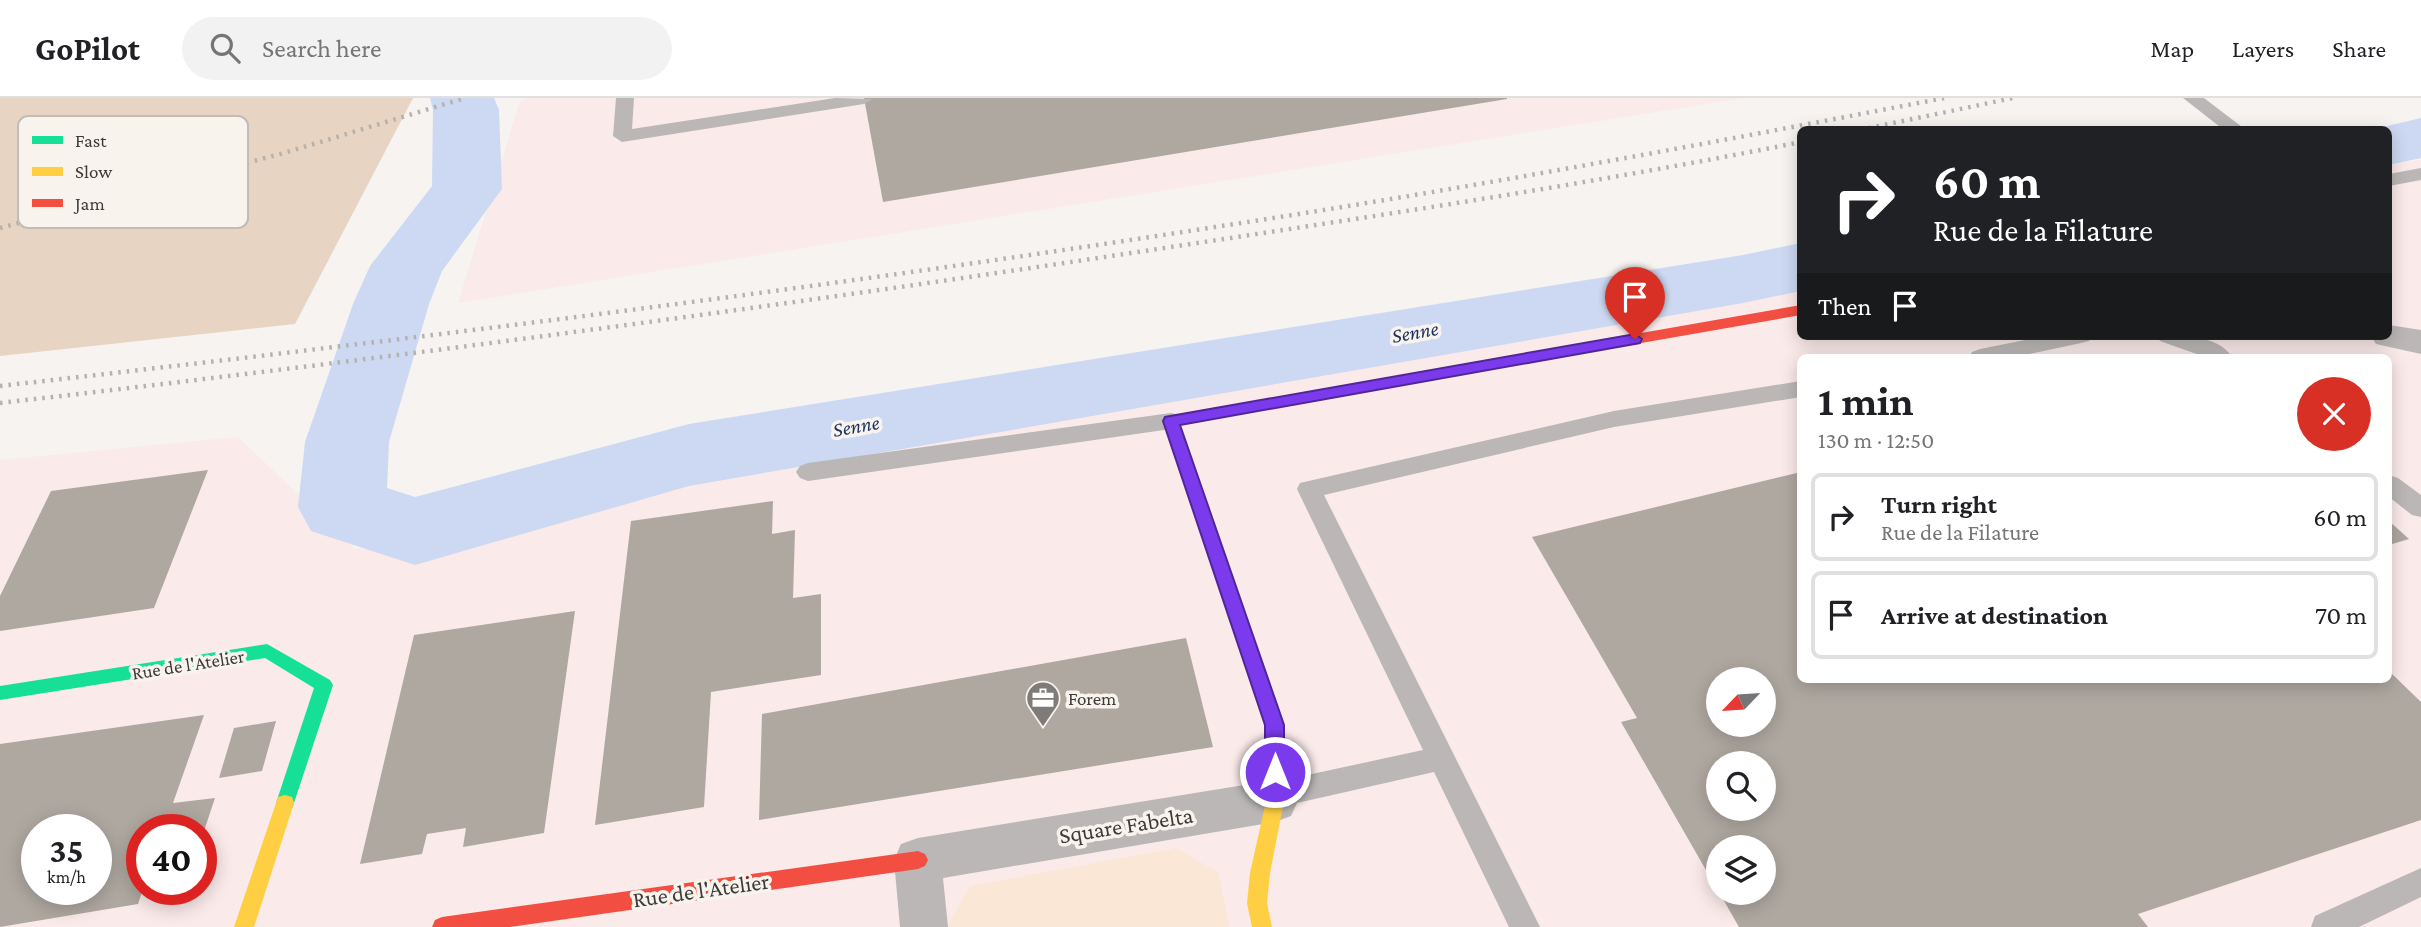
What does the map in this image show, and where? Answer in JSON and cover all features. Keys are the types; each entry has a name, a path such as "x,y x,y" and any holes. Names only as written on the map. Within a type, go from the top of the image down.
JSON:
{"street":[{"path":"1262,927 1257,903 1260,873 1275,798 1275,725 1171,421 1797,311"},
{"path":"2392,337 2421,342"},
{"name":"Rue de l'Atelier","path":"0,693 267,651 324,685 244,927"},
{"name":"Square Fabelta","path":"918,860 1275,798"},
{"path":"918,860 924,927"},
{"name":"Rue de l'Atelier","path":"442,927 918,860"}],"lane":[{"path":"625,98 622,136 864,99"},
{"path":"2192,98 2231,126"},
{"path":"2392,179 2421,174"},
{"path":"1994,354 2062,340"},
{"path":"2180,340 2217,354"},
{"path":"1525,927 1309,489 1614,419 1797,390"},
{"path":"808,472 1171,421"},
{"path":"2392,486 2421,509"},
{"path":"1275,798 1442,758"},
{"path":"2326,927 2421,882"}],"shaded area":[{"path":"0,98 413,98 295,324 0,356"},
{"path":"528,98 1744,98 458,303 520,101"},
{"path":"2421,159 2421,927 0,927 0,460 238,437 355,549 692,467 1797,291 1797,340 2392,340 2392,165"},
{"path":"1176,848 1219,873 1229,927 947,927 970,886"}],"building":[{"path":"864,98 1507,98 1507,99 883,202"},
{"path":"208,470 154,608 0,631 0,596 51,491"},
{"path":"1797,473 1797,683 2392,683 2392,674 2421,702 2421,820 2138,914 2148,927 1739,927 1726,905 1776,905 1776,835 1706,835 1706,870 1621,722 1637,718 1532,537"},
{"path":"773,501 772,534 795,530 793,598 821,594 821,675 711,692 704,807 595,825 631,521"},
{"path":"2392,524 2409,539 2392,544"},
{"path":"575,611 544,833 463,847 466,828 427,834 422,854 360,864 414,635"},
{"path":"1186,638 1213,747 759,820 762,714"},
{"path":"204,715 173,803 215,798 210,814 126,814 126,905 132,905 0,927 0,744"},
{"path":"276,721 262,771 219,778 234,728"}],"waterway":[{"name":"Senne","path":"462,98 466,110 467,189 407,266 391,304 347,442 342,507 415,531 689,455 1797,268"},
{"name":"Senne","path":"2392,144 2421,138"}],"railway":[{"path":"248,163 465,98"},
{"path":"0,386 608,313 1063,250 1489,182 1944,98"},
{"path":"1879,126 2013,98"},
{"path":"0,403 432,351 1007,271 1477,200 1797,143"},
{"path":"0,228 18,223"}],"traffic: fast":[{"path":"1219,560 1171,421 1453,371"},
{"path":"0,693 267,651 324,685 285,803"}],"traffic: slow":[{"path":"1219,560 1275,725 1275,801 1260,873 1257,903 1262,927"},
{"path":"244,927 285,803"}],"traffic: jam":[{"path":"1453,371 1797,311"},
{"path":"442,927 918,860"}],"place":[{"name":"Forem","path":"1043,728"}],"route":[{"path":"1275,772 1275,725 1171,421 1635,339"}]}
